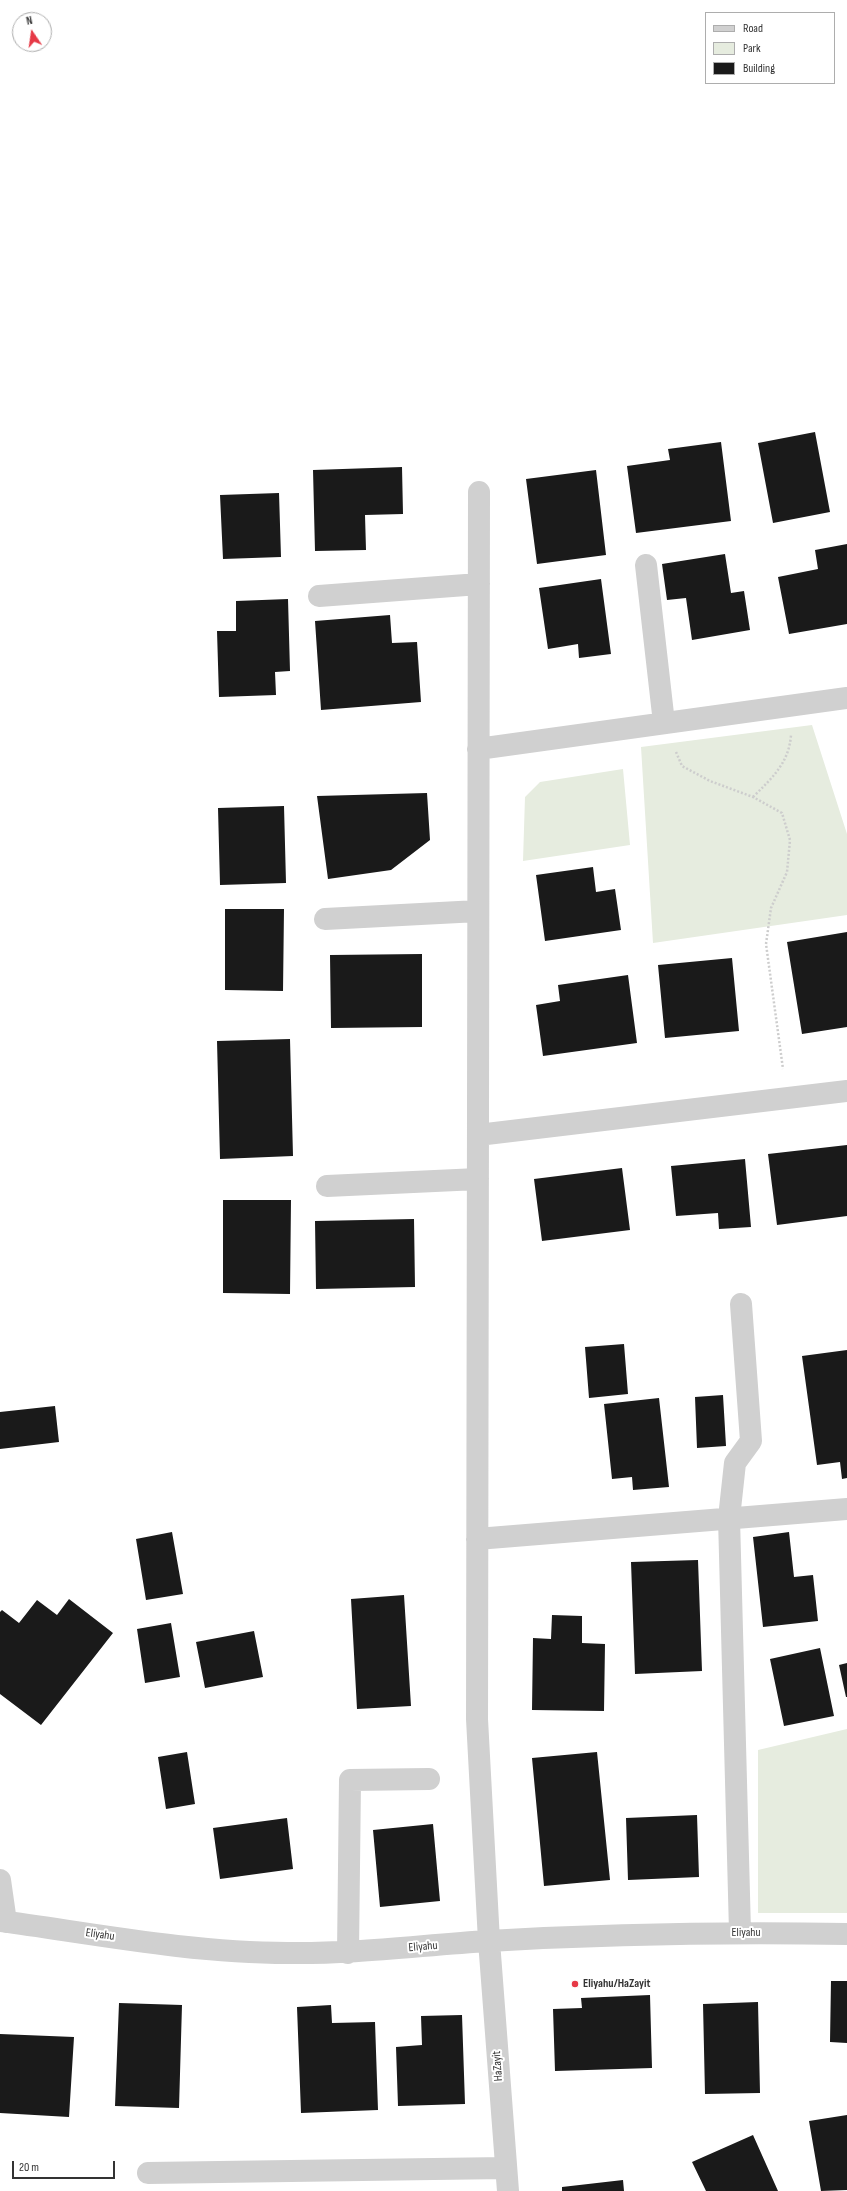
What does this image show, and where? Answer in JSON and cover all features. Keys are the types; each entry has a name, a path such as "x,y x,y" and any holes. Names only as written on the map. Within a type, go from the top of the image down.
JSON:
{"street":[{"name":"HaZayit","path":"479,492 477,1719 489,1941 505,2168 508,2191"},
{"path":"646,565 664,723"},
{"path":"319,596 479,584"},
{"path":"478,749 847,698"},
{"path":"325,919 478,911"},
{"path":"478,1135 847,1090"},
{"path":"327,1186 478,1178"},
{"path":"740,1932 729,1518 735,1463 752,1441 741,1304"},
{"path":"477,1539 847,1509"},
{"path":"348,1953 350,1780 429,1779"},
{"path":"0,1880 3,1922"},
{"name":"Eliyahu","path":"3,1922 196,1948 286,1953 348,1953 489,1941 740,1932 847,1934"},
{"path":"148,2173 178,2182 505,2168"}],"path":[{"path":"753,797 780,770 790,746 794,706"},
{"path":"664,723 682,766 710,781 753,797 782,813 790,840 787,872 771,908 766,944 787,1098"}],"green space":[{"path":"812,725 847,834 847,915 653,943 641,747"},
{"path":"623,769 630,845 523,861 525,797 540,782"},
{"path":"847,1729 847,1913 758,1913 758,1750"}],"building":[{"path":"815,432 830,512 773,523 758,443"},
{"path":"721,442 731,521 636,533 627,466 670,460 668,449"},
{"path":"402,467 403,514 365,515 366,550 315,551 313,470"},
{"path":"596,470 606,555 537,564 526,479"},
{"path":"279,493 281,557 223,559 220,495"},
{"path":"847,544 847,624 789,634 778,577 818,569 815,550"},
{"path":"725,554 731,593 744,591 750,630 692,640 686,598 667,600 662,564"},
{"path":"601,579 611,654 579,658 578,644 548,649 539,588"},
{"path":"288,599 290,671 275,672 276,695 219,697 217,631 236,631 236,601"},
{"path":"390,615 392,643 417,642 421,702 321,710 315,621"},
{"path":"427,793 430,840 391,870 328,879 317,796"},
{"path":"284,806 286,883 220,885 218,808"},
{"path":"593,867 596,892 615,889 621,930 545,941 536,875"},
{"path":"225,909 284,909 283,991 225,990"},
{"path":"847,932 847,1027 802,1034 787,942"},
{"path":"422,954 422,1027 331,1028 330,955"},
{"path":"732,958 739,1031 665,1038 658,965"},
{"path":"628,975 637,1043 543,1056 536,1005 560,1001 558,985"},
{"path":"290,1039 293,1156 220,1159 217,1041"},
{"path":"847,1145 847,1216 777,1225 768,1154"},
{"path":"745,1159 751,1227 719,1229 718,1213 676,1216 671,1166"},
{"path":"622,1168 630,1230 542,1241 534,1179"},
{"path":"223,1200 291,1200 290,1294 223,1293"},
{"path":"414,1219 415,1287 316,1289 315,1221"},
{"path":"624,1344 628,1394 589,1398 585,1347"},
{"path":"847,1350 847,1478 842,1479 840,1462 817,1465 802,1356"},
{"path":"723,1395 726,1446 697,1448 695,1397"},
{"path":"659,1398 669,1487 633,1490 632,1477 612,1479 604,1404"},
{"path":"55,1406 59,1442 0,1449 0,1412"},
{"path":"172,1532 183,1594 146,1600 136,1539"},
{"path":"789,1532 794,1577 813,1575 818,1621 763,1627 753,1537"},
{"path":"698,1560 702,1671 635,1674 631,1562"},
{"path":"404,1595 411,1706 357,1709 351,1599"},
{"path":"69,1599 113,1633 41,1725 0,1694 0,1612 2,1610 19,1623 37,1600 57,1615"},
{"path":"552,1615 582,1616 582,1643 605,1644 604,1711 532,1710 533,1638 551,1639"},
{"path":"171,1623 180,1677 145,1683 137,1629"},
{"path":"254,1631 263,1677 205,1688 196,1642"},
{"path":"820,1648 834,1716 784,1726 770,1659"},
{"path":"847,1663 847,1697 846,1697 839,1665"},
{"path":"187,1752 195,1804 166,1809 158,1757"},
{"path":"597,1752 610,1880 544,1886 532,1758"},
{"path":"697,1815 699,1877 628,1880 626,1818"},
{"path":"287,1818 293,1869 220,1879 213,1828"},
{"path":"433,1824 440,1901 380,1907 373,1830"},
{"path":"831,1981 847,1981 847,2043 830,2042"},
{"path":"650,1995 652,2068 555,2071 553,2009 582,2008 581,1998"},
{"path":"758,2002 760,2093 705,2094 703,2004"},
{"path":"119,2003 182,2005 179,2108 115,2106"},
{"path":"331,2005 332,2023 375,2022 378,2110 301,2113 297,2007"},
{"path":"462,2015 465,2104 398,2106 396,2047 422,2045 421,2016"},
{"path":"0,2034 74,2037 69,2117 0,2113"},
{"path":"847,2115 847,2190 821,2191 809,2121"},
{"path":"753,2135 778,2191 706,2191 692,2162"},
{"path":"623,2180 624,2191 562,2191 562,2187"}],"place":[{"name":"Eliyahu/HaZayit","path":"575,1984"}]}
